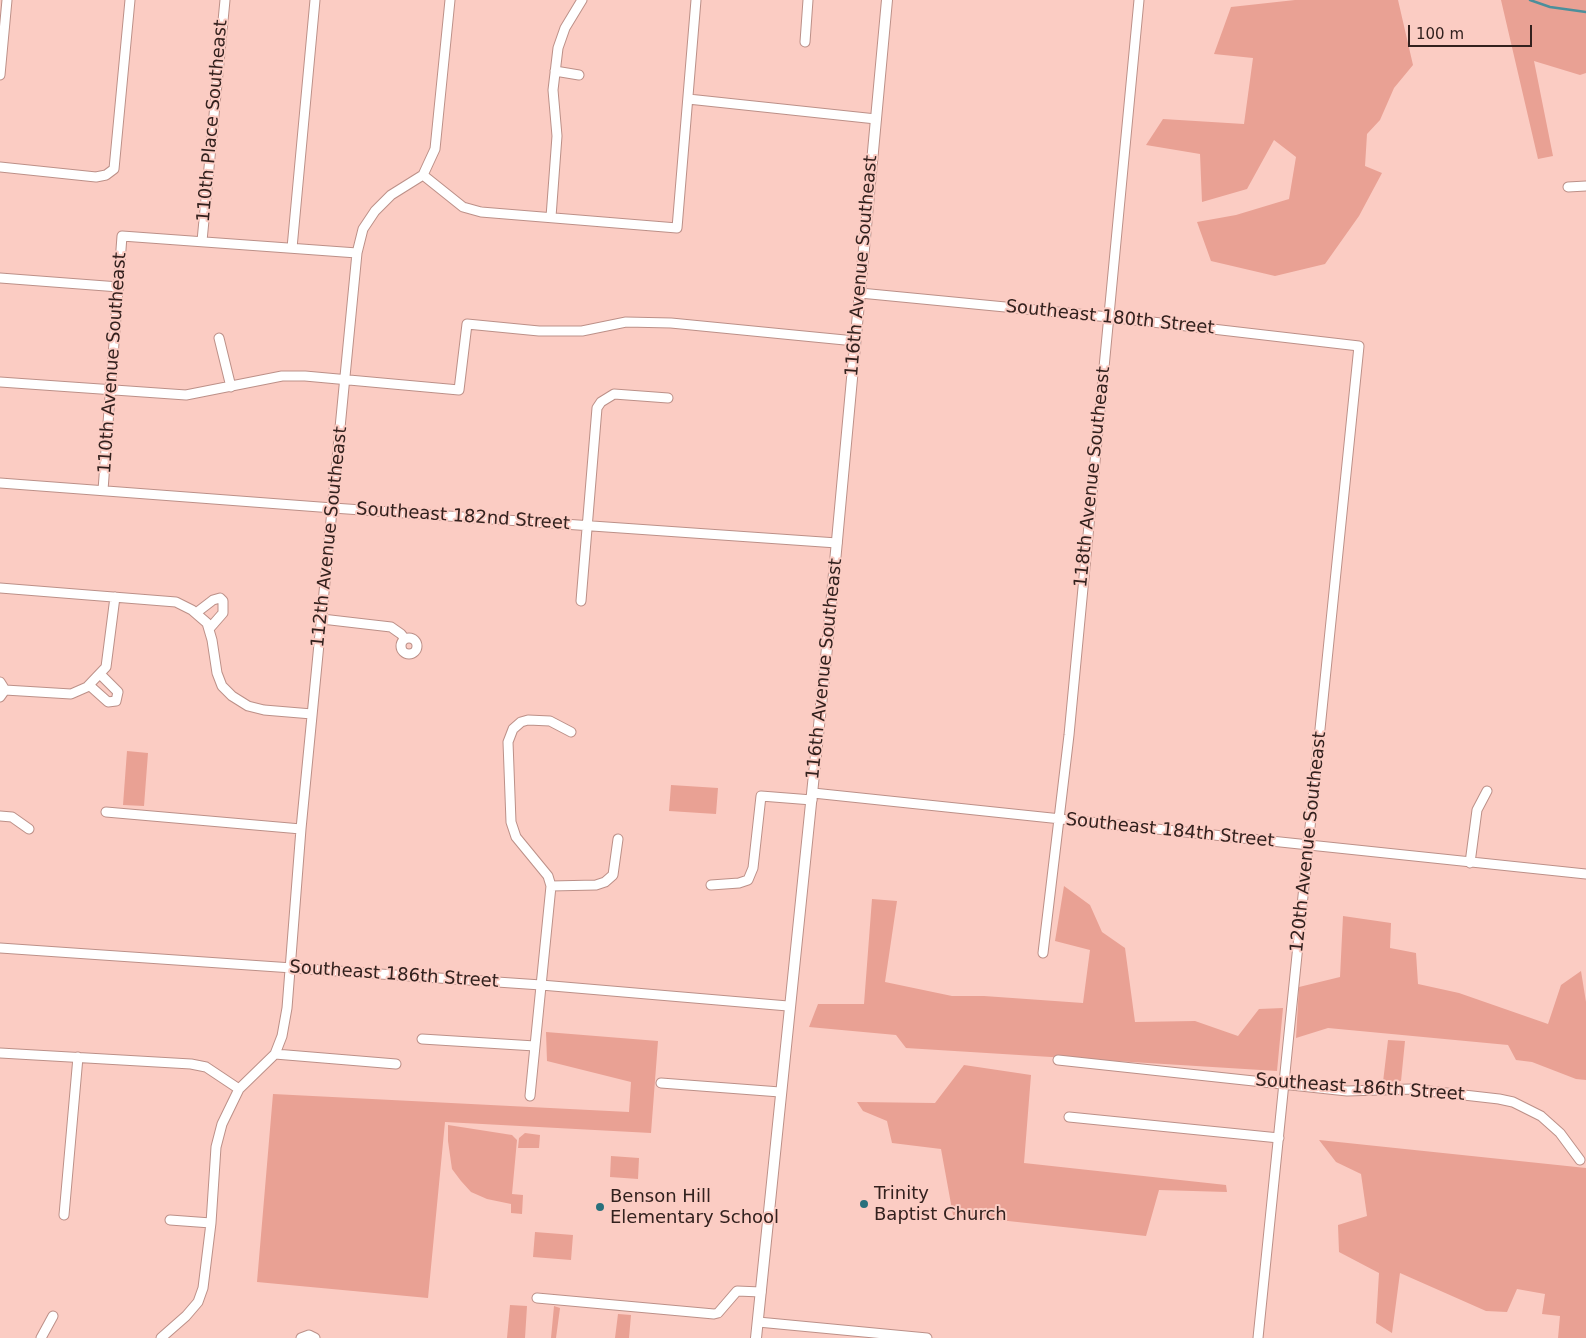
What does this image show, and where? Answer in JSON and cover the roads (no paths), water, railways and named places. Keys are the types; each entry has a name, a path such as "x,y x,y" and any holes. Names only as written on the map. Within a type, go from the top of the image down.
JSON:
{"street":[{"path":"0,74 7,0"},
{"path":"0,167 96,177 106,175 114,169 130,0"},
{"name":"110th Place Southeast","path":"202,241 224,0"},
{"path":"292,248 315,0"},
{"path":"450,0 436,149 423,175 463,207 481,212 677,228 696,0"},
{"path":"551,217 557,136 553,90 558,48 566,28 582,0"},
{"path":"805,42 808,0"},
{"name":"116th Avenue Southeast","path":"756,1338 788,1006 812,797 837,543 886,0"},
{"name":"118th Avenue Southeast","path":"1043,953 1059,819 1139,0"},
{"path":"555,71 579,75"},
{"path":"688,99 876,119"},
{"name":"112th Avenue Southeast","path":"164,1337 198,1302 202,1288 211,1223 216,1146 222,1124 239,1089 275,1054 282,1036 287,1008 301,829 357,253 364,229 375,211 391,195 423,175"},
{"path":"1568,187 1586,186"},
{"name":"110th Avenue Southeast","path":"103,490 122,236 202,241"},
{"path":"202,241 357,253"},
{"path":"0,278 118,287"},
{"name":"Southeast 180th Street","path":"860,293 1109,317 1359,346"},
{"path":"0,382 186,395 282,376 345,379 459,390 467,324 548,331 582,331 626,322 670,323 855,341"},
{"path":"219,338 231,387"},
{"name":"120th Avenue Southeast","path":"1258,1338 1359,346"},
{"path":"581,601 597,408 601,402 614,394 668,398"},
{"name":"Southeast 182nd Street","path":"0,483 837,543"},
{"path":"0,588 176,602 196,613 206,623 212,640 217,673 222,686 232,696 248,706 264,710 312,714"},
{"path":"2,689 71,694 89,685 106,667 115,597"},
{"path":"196,613 212,600 220,598 224,601 223,613 209,630"},
{"path":"322,619 391,627 402,634 405,639"},
{"path":"89,685 108,702 116,701 118,692 99,676"},
{"path":"530,1096 551,886 548,876 516,837 510,822 508,742 513,729 520,722 528,720 550,721 570,732"},
{"path":"1470,863 1477,810 1487,791"},
{"name":"Southeast 184th Street","path":"710,885 739,883 748,880 754,868 761,796 812,797 1059,819 1586,874"},
{"path":"106,812 301,829"},
{"path":"0,816 12,817 29,829"},
{"path":"551,886 596,885 605,882 613,875 618,839"},
{"name":"Southeast 186th Street","path":"0,948 541,985 788,1006"},
{"path":"422,1039 535,1046"},
{"path":"0,1053 191,1064 206,1067 239,1089"},
{"path":"275,1054 396,1064"},
{"path":"64,1214 78,1057"},
{"name":"Southeast 186th Street","path":"1058,1060 1347,1091 1411,1089 1513,1102 1541,1116 1560,1132 1580,1160"},
{"path":"661,1083 780,1092"},
{"path":"1069,1117 1279,1138"},
{"path":"170,1220 211,1223"},
{"path":"537,1298 714,1314 737,1291 760,1292"},
{"path":"41,1338 53,1316"},
{"path":"758,1322 928,1338"},
{"path":"302,1338 309,1335 315,1338"}],"waterway":[{"path":"1530,0 1550,7 1586,12"}],"place":[{"name":"Trinity Baptist Church","path":"864,1204"},
{"name":"Benson Hill Elementary School","path":"600,1207"}]}
